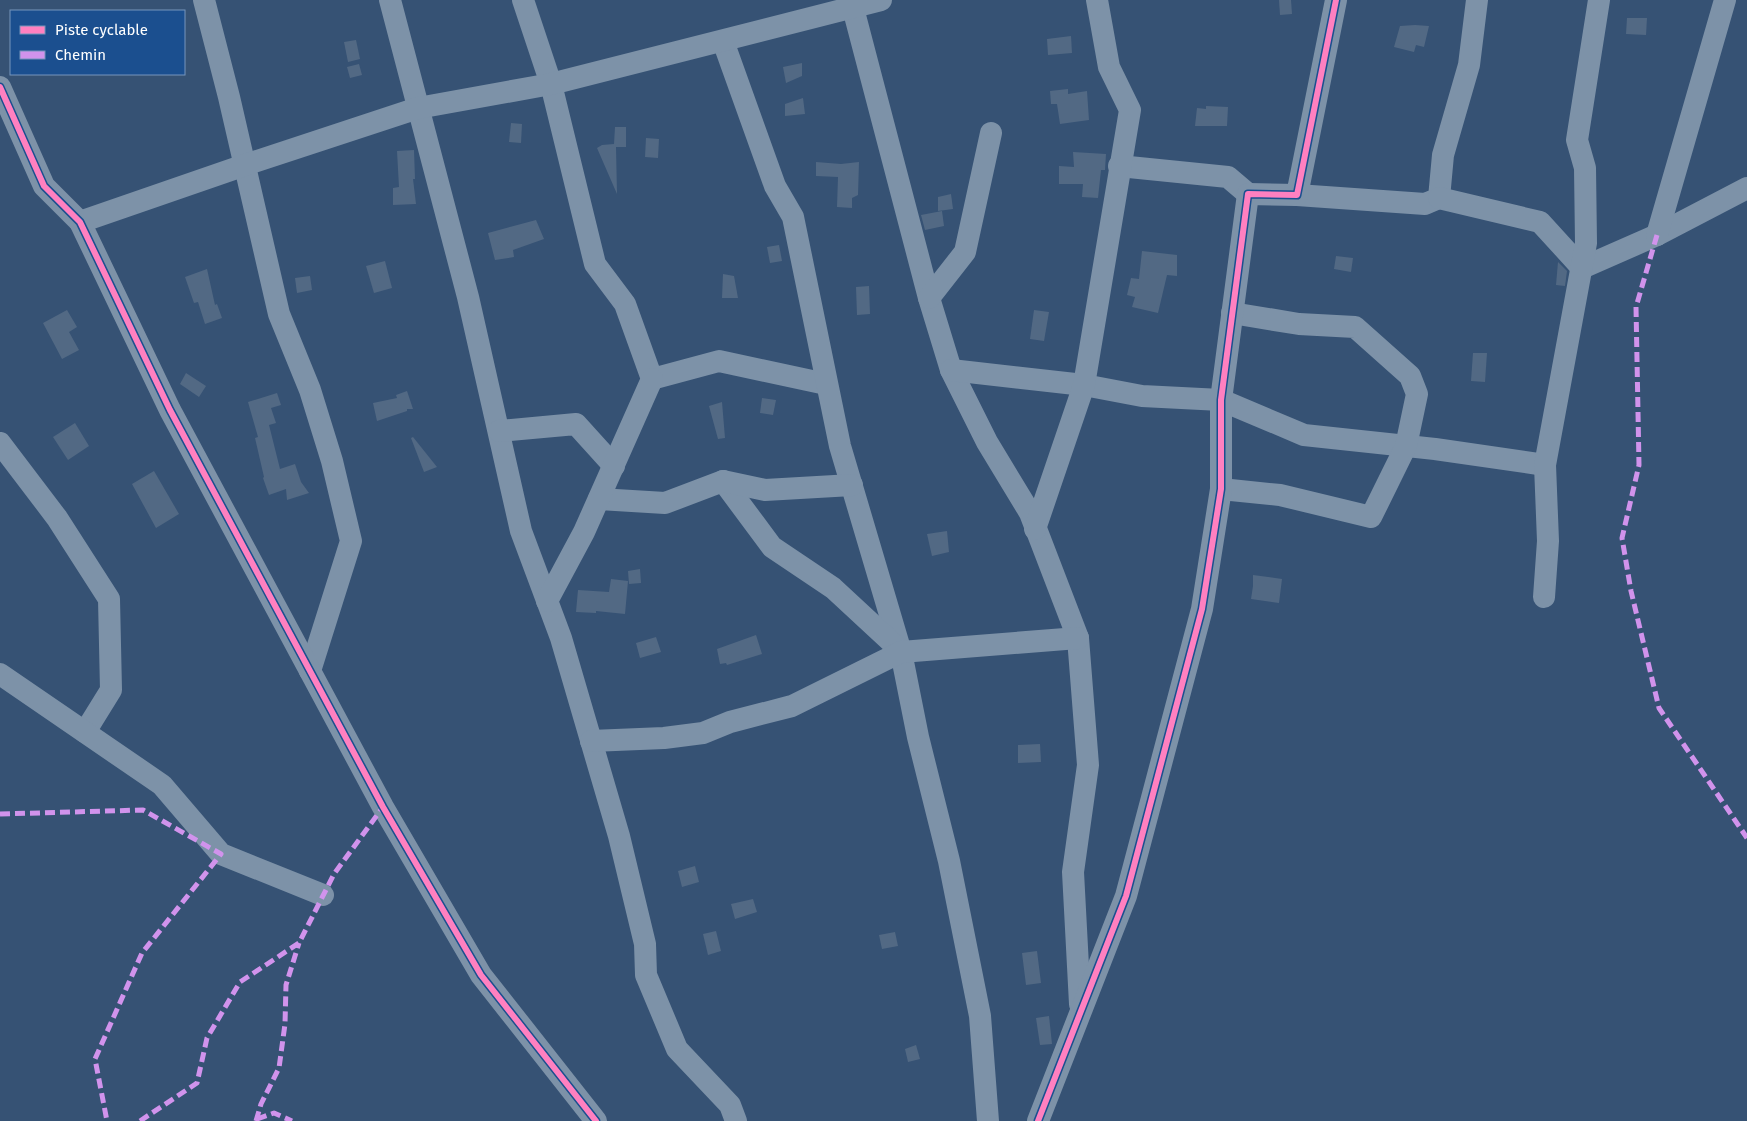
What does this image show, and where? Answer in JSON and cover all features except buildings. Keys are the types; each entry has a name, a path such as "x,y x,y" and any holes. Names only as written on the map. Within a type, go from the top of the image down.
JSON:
{"street":[{"path":"204,0 280,314 310,390 332,461 351,541 310,671"},
{"path":"390,0 468,297 521,531 561,638 619,836 643,935 646,975 677,1049 730,1105 736,1121"},
{"path":"523,0 551,84 595,264 625,304 652,379 584,532 547,601"},
{"path":"80,222 418,108 551,84 723,41 851,4 881,0"},
{"path":"1035,529 1084,385 1119,166 1130,110 1109,67 1097,0"},
{"path":"1297,195 1336,0"},
{"path":"1439,198 1443,155 1469,65 1477,0"},
{"path":"1544,597 1548,541 1546,465 1586,243 1585,168 1577,140 1599,0"},
{"path":"1657,235 1725,0"},
{"path":"851,4 929,298 952,370 986,442 1030,513 1078,638 1088,765 1074,872 1080,1012"},
{"path":"723,41 775,186 794,217 826,384 840,446 901,652 918,737 949,861 980,1016 988,1121"},
{"path":"0,87 44,186 80,222 170,410 384,807 481,975 596,1121"},
{"path":"929,298 965,252 991,134"},
{"path":"1119,166 1228,177 1248,194 1297,195 1425,204 1439,198 1540,222 1582,268"},
{"path":"1582,268 1657,235 1747,188"},
{"path":"1038,1121 1126,896 1202,608 1221,489 1221,400 1248,194"},
{"path":"1221,489 1280,495 1371,518 1406,446 1417,394 1410,376 1355,327 1299,324 1232,313"},
{"path":"652,379 719,361 826,384"},
{"path":"952,370 1084,385 1142,396 1221,400 1304,435 1406,446 1546,465"},
{"path":"498,431 576,424 614,466"},
{"path":"0,443 57,518 109,599 111,690 86,732"},
{"path":"599,499 665,503 723,481 765,490 852,485"},
{"path":"723,481 772,547 833,588 901,652"},
{"path":"591,741 664,738 703,733 730,722 792,706 901,652 1078,638"},
{"path":"0,674 162,785 222,854 323,895"}],"marked path":[{"path":"1657,235 1636,307 1639,465 1622,538 1631,591 1659,708 1747,838"},
{"path":"140,1121 197,1083 207,1038 240,982 299,943 334,874 383,807"},
{"path":"0,814 143,810 221,854 142,953 95,1059 107,1121"},
{"path":"256,1121 261,1104 279,1068 285,1024 286,985 299,943"},
{"path":"257,1119 274,1113 292,1121"}],"cycle path":[{"path":"1038,1121 1126,896 1202,609 1221,489 1221,400 1248,194 1297,195 1336,0"},
{"path":"0,87 44,186 80,222 170,410 383,807 481,975 596,1121"}]}
